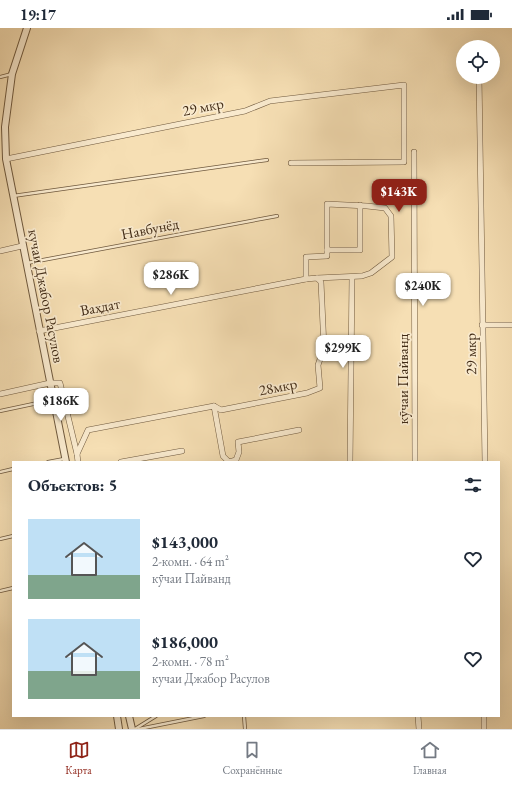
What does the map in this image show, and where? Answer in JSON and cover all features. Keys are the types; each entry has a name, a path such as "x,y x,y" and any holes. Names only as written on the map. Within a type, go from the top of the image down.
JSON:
{"street":[{"name":"кучаи Джабор Расулов","path":"27,28 12,74 3,127 6,160 22,246 65,460"},
{"name":"29 мкр","path":"479,84 485,461"},
{"name":"29 мкр","path":"6,160 245,111 270,101 404,85 404,162 291,163"},
{"name":"кӯчаи Пайванд","path":"414,152 415,461"},
{"path":"327,204 360,205 385,208 391,216 392,257 371,273 362,276 306,279 306,257 327,256 327,204"},
{"path":"326,250 360,250 360,205"},
{"path":"0,251 22,246"},
{"path":"350,461 352,277"},
{"name":"28мкр","path":"77,454 88,430 214,406 221,410 307,393 320,388 318,365 324,348 321,282 317,278"},
{"name":"Ваҳдат","path":"39,331 306,279"},
{"path":"482,325 512,325"},
{"path":"0,394 50,383 60,383 78,461"},
{"path":"214,406 223,456 228,461"},
{"path":"232,461 236,460 239,452 238,442 300,430"},
{"path":"127,461 182,451"},
{"path":"117,717 119,729"},
{"path":"129,717 133,729"},
{"path":"418,717 419,729"},
{"path":"484,717 484,729"}],"lane":[{"path":"0,77 12,74"},
{"path":"13,196 267,160"},
{"name":"Навбунёд","path":"26,263 278,216"},
{"path":"0,411 54,400"},
{"path":"0,472 12,469"},
{"path":"0,539 12,536"},
{"path":"0,591 12,588"},
{"path":"133,729 154,717"},
{"path":"139,729 199,717"},
{"path":"244,717 245,729"}]}
